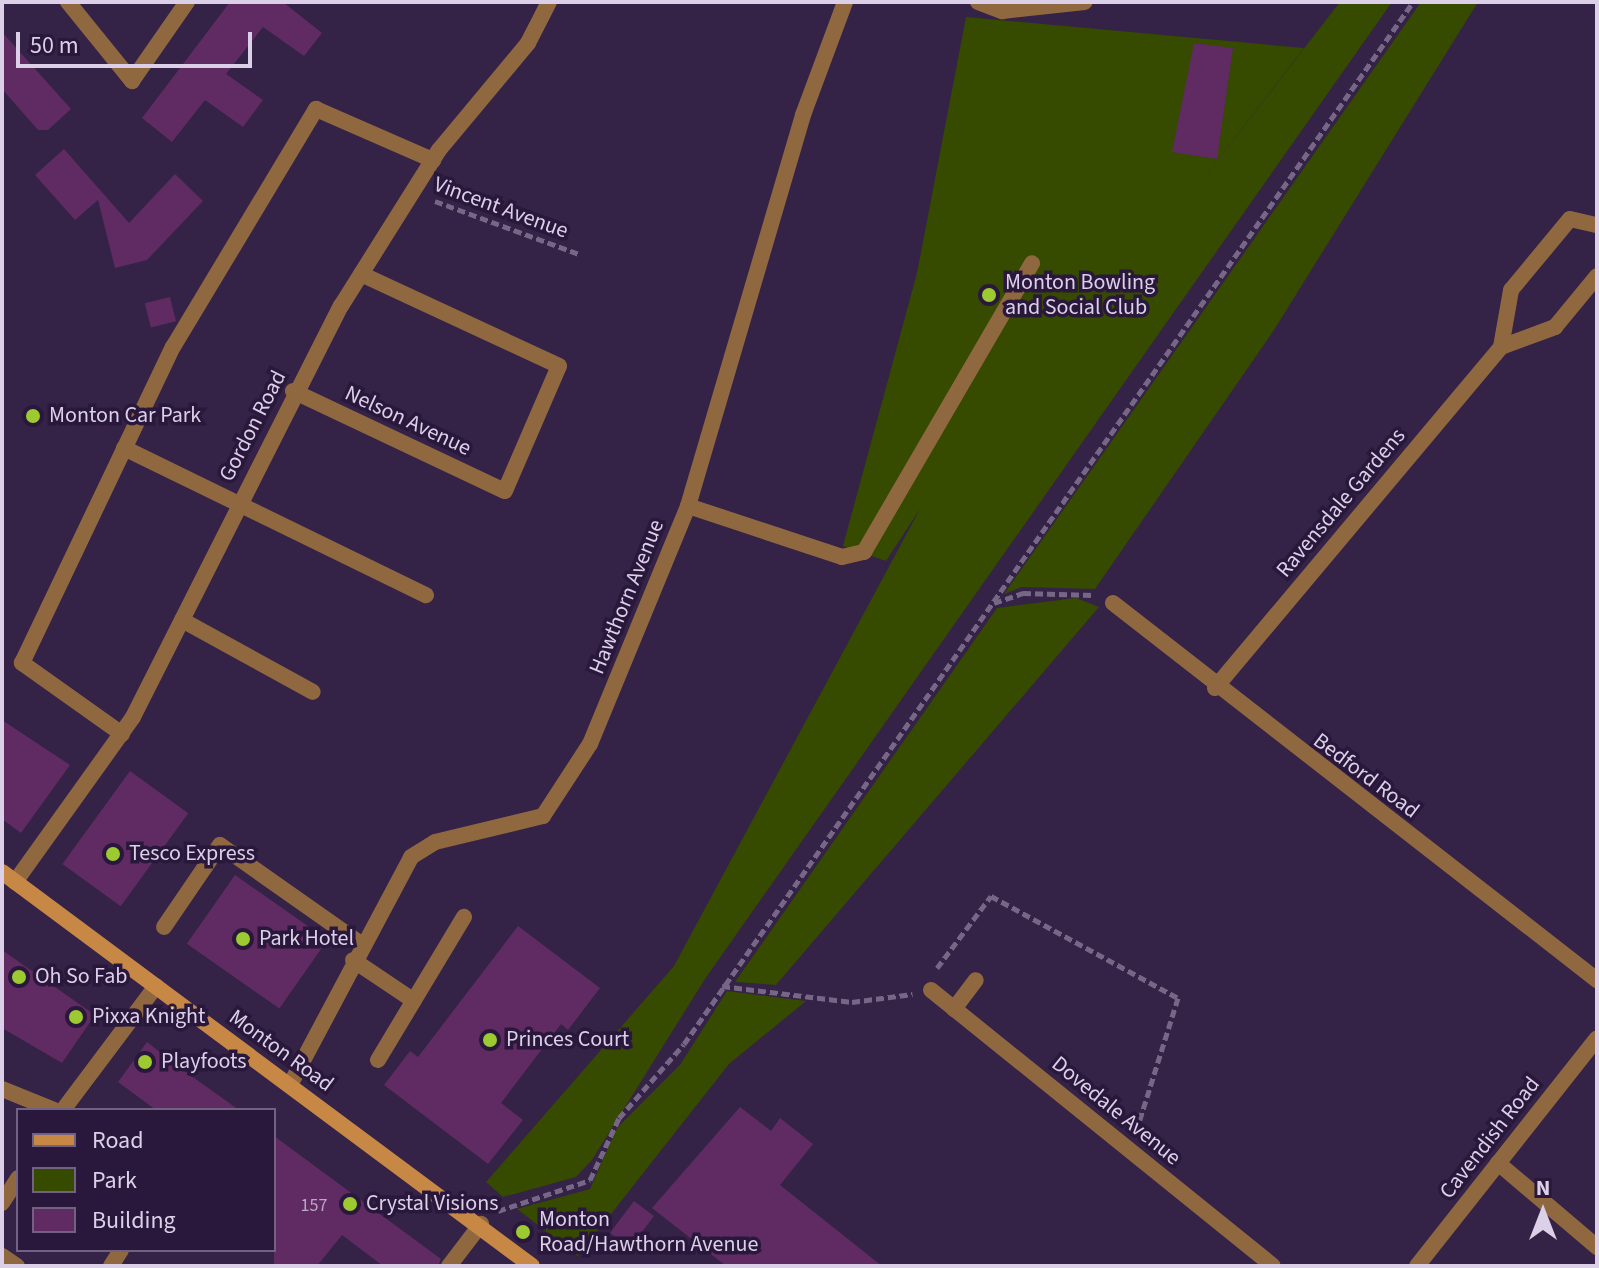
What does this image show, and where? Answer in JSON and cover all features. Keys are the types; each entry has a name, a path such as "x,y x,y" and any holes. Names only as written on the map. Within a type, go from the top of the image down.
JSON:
{"main road":[{"name":"Monton Road","path":"9,877 483,1226 532,1266"}],"street":[{"path":"68,2 132,81 187,2"},
{"name":"Gordon Road","path":"9,877 122,734 182,620 293,391 361,274 433,160 528,43 549,2"},
{"name":"Hawthorn Avenue","path":"290,1085 401,868 421,850 467,832 530,821 555,804 612,695 688,506 803,115 845,2"},
{"path":"978,2 1002,11 1085,2"},
{"path":"122,734 22,663 173,347 316,109 433,160"},
{"path":"1501,347 1511,290 1570,219 1597,225"},
{"path":"688,506 842,557 864,552 1032,263"},
{"name":"Nelson Avenue","path":"293,391 505,491 559,366 383,291 361,274"},
{"name":"Ravensdale Gardens","path":"1215,688 1501,347 1555,327 1597,276"},
{"path":"124,448 426,595"},
{"name":"Bedford Road","path":"1113,603 1215,688 1597,980"},
{"path":"182,620 313,692"},
{"path":"164,927 220,845 357,952 414,1001"},
{"path":"378,1060 464,917"},
{"path":"954,1009 976,980"},
{"path":"64,1108 156,986"},
{"name":"Dovedale Avenue","path":"931,990 1273,1266"},
{"name":"Cavendish Road","path":"1417,1266 1597,1038"},
{"path":"2,1089 49,1108"},
{"path":"1498,1163 1597,1247"},
{"path":"2,1203 16,1181"},
{"path":"449,1266 483,1226"},
{"path":"2,1256 17,1266"}],"path":[{"path":"483,1226 514,1201 578,1190 600,1162 619,1118 677,1054 1413,2"},
{"name":"Vincent Avenue","path":"412,192 579,254"},
{"path":"994,603 1052,591 1113,603"},
{"path":"722,986 852,1002 931,990 934,972 991,896 1178,998 1130,1150"}],"green space":[{"path":"1340,2 1392,2 705,979 592,1160 576,1177 503,1197 486,1182 674,966 920,509 886,561 843,546 917,273 966,17 1304,48 1183,205"},
{"path":"1421,2 1478,2 1274,330 1095,589 1022,587 1004,594"},
{"path":"1076,598 1099,607 776,985 735,982 997,608"},
{"path":"727,991 806,1001 729,1064 578,1256 517,1209 590,1189 617,1128 680,1065"}],"building":[{"path":"230,2 283,2 322,33 304,56 263,27 226,74 263,100 243,127 205,100 172,142 142,118"},
{"path":"2,32 71,109 48,130 38,130 2,89"},
{"path":"1194,43 1233,48 1217,159 1172,152"},
{"path":"64,149 129,223 175,174 203,201 147,260 115,268 98,200 75,220 35,175"},
{"path":"170,297 176,321 151,328 145,303"},
{"path":"2,720 70,765 21,833 2,819"},
{"path":"130,771 188,813 121,906 62,864"},
{"path":"235,875 328,940 279,1009 187,944"},
{"name":"Princes Court","path":"518,926 600,988 568,1030 561,1024 501,1103 523,1120 488,1164 384,1085 410,1051 418,1057"},
{"path":"2,950 95,1015 62,1063 2,1028"},
{"path":"147,1042 236,1108 153,1108 118,1082"},
{"path":"740,1107 771,1131 780,1118 813,1144 780,1185 882,1266 726,1266 652,1208"},
{"path":"276,1137 441,1259 438,1266 383,1266 342,1235 317,1266 274,1266"},
{"path":"634,1201 654,1216 630,1248 610,1233"}],"place":[{"name":"Monton Bowling and Social Club","path":"989,295"},
{"name":"Monton Car Park","path":"33,416"},
{"name":"Tesco Express","path":"113,854"},
{"name":"Park Hotel","path":"243,939"},
{"name":"Oh So Fab","path":"19,977"},
{"name":"Pixxa Knight","path":"76,1017"},
{"name":"Princes Court","path":"490,1040"},
{"name":"Playfoots","path":"145,1062"},
{"name":"Crystal Visions","path":"350,1204"},
{"name":"Monton Road/Hawthorn Avenue","path":"523,1232"}]}
